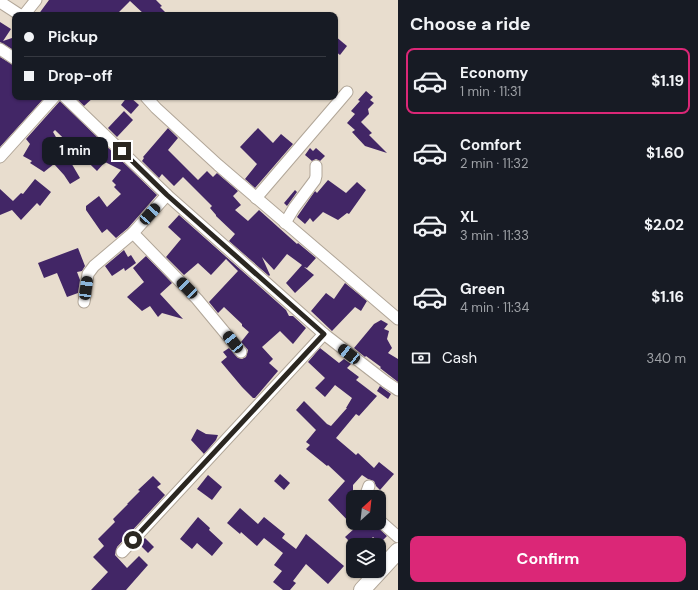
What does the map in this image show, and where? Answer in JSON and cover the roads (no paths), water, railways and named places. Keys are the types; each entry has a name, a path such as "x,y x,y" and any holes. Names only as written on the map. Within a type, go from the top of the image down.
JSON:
{"highway":[{"path":"362,590 398,551"}],"street":[{"path":"26,12 36,0"},
{"path":"0,2 15,12"},
{"path":"0,49 12,57"},
{"path":"256,198 347,92"},
{"path":"0,157 51,100"},
{"path":"68,100 167,195 324,334 398,390"},
{"path":"149,100 179,130 284,223 398,319"},
{"path":"284,223 315,180 316,166"},
{"path":"84,302 88,274 94,266 133,233 167,195"},
{"path":"133,233 198,299 241,352"},
{"path":"122,552 324,334"},
{"path":"368,490 369,486"},
{"path":"386,526 398,537"}]}
